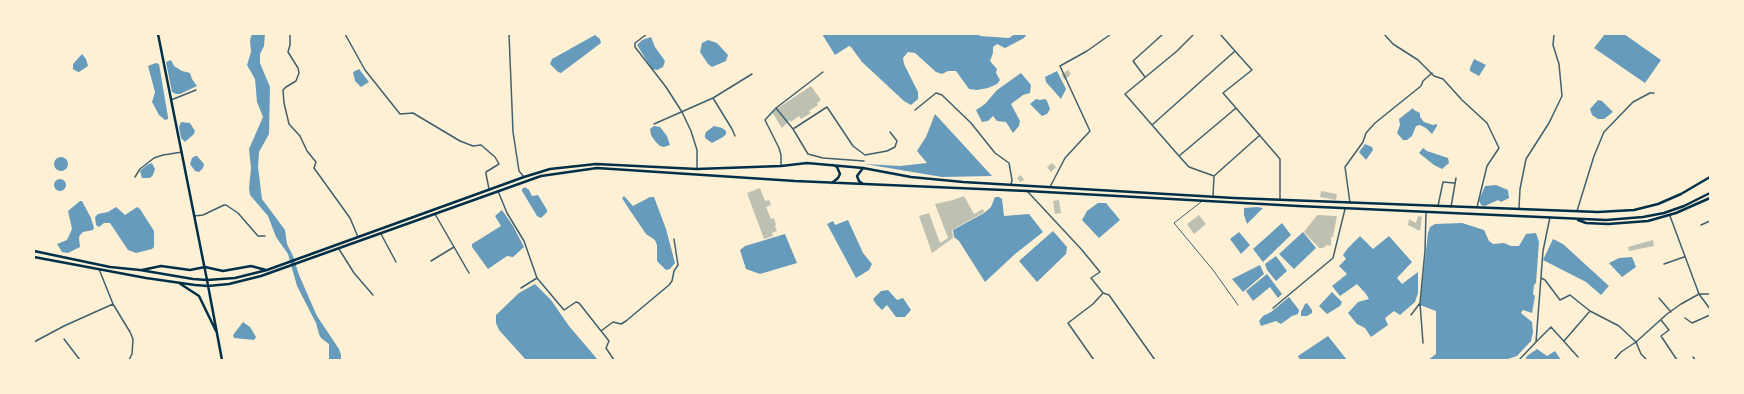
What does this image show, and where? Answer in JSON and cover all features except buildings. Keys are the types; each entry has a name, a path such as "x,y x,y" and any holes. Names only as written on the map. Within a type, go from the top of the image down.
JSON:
{"main road":[{"path":"158,34 205,267 222,360"},
{"path":"34,251 110,267 207,280 235,278 266,270 524,177 550,169 596,164 697,169 780,166 807,162 863,168 911,177 1011,185 1426,212 1575,218 1621,219 1643,217 1674,210 1710,193"},
{"path":"832,183 840,174 833,165"},
{"path":"34,257 146,278 208,286 229,284 288,267 541,176 597,168 832,183 1203,200 1280,200 1577,211 1621,211 1648,207 1680,194 1710,177"},
{"path":"863,168 857,176 859,181 863,184"},
{"path":"1575,218 1586,223 1608,224 1648,221 1670,216 1710,198"},
{"path":"140,270 161,266 190,270 205,267 223,271 251,266 266,270"},
{"path":"175,281 199,296 217,333"}],"street":[{"path":"290,34 290,46 288,52 300,73 296,81 283,90 283,97 289,124 300,136 307,151 316,162 314,168 346,212 358,237"},
{"path":"344,34 365,70 400,114 413,113 460,141 473,146 481,145 495,157 499,164 486,172 489,189"},
{"path":"509,34 513,132 519,171 524,177"},
{"path":"646,34 635,42 636,48 666,87 682,112 691,131 697,150 697,169"},
{"path":"1050,187 1065,158 1090,131 1060,66 1087,51 1111,34"},
{"path":"1145,77 1132,61 1163,34"},
{"path":"1194,34 1125,94 1189,167 1214,176"},
{"path":"1220,34 1252,70 1223,93 1280,159 1280,200"},
{"path":"1384,34 1392,44 1418,60 1432,72 1434,76 1446,82 1462,100 1485,120 1498,144 1499,148 1487,166 1477,208"},
{"path":"1519,208 1520,189 1526,159 1549,123 1562,96 1559,64 1553,45 1554,34"},
{"path":"1152,125 1235,51"},
{"path":"780,166 781,155 779,148 765,120 776,108 823,72"},
{"path":"1350,203 1345,166 1363,142 1366,133 1375,123 1421,86 1432,72"},
{"path":"654,124 714,98 752,74"},
{"path":"171,100 196,90"},
{"path":"1577,211 1582,191 1604,132 1633,102 1650,93 1654,93"},
{"path":"915,110 936,94 942,95 971,123 995,153 1009,163 1012,180 1011,185"},
{"path":"714,98 732,128 735,136"},
{"path":"793,129 826,107 853,146 865,155 887,151 895,147 897,145 897,141 890,132"},
{"path":"776,108 793,129 808,154 824,158 864,161"},
{"path":"1179,156 1236,108"},
{"path":"1213,197 1214,176 1260,135"},
{"path":"135,177 140,169 154,158 182,152"},
{"path":"1451,207 1456,178"},
{"path":"1438,206 1443,182 1454,183"},
{"path":"498,191 507,213 521,235 537,278 564,310 576,302 579,303 609,342 606,348 614,360"},
{"path":"1027,191 1082,250 1100,272 1091,278 1103,293 1109,295 1155,360"},
{"path":"194,216 203,215 226,205 238,213 258,236 265,236"},
{"path":"1273,308 1333,258 1346,207"},
{"path":"1423,343 1420,303 1425,251 1426,212"},
{"path":"435,214 469,273"},
{"path":"1670,216 1699,294 1710,309"},
{"path":"1536,342 1543,251 1550,217"},
{"path":"1701,226 1710,221"},
{"path":"381,234 396,262"},
{"path":"601,331 613,322 621,324 626,321 669,285 678,265 674,239"},
{"path":"431,261 454,247"},
{"path":"338,249 354,273 373,295"},
{"path":"1664,264 1684,257"},
{"path":"99,269 113,304 133,339 132,354 129,360"},
{"path":"520,288 537,278"},
{"path":"1540,278 1545,280 1560,300 1570,295 1590,311 1619,326 1636,342 1641,354 1648,360"},
{"path":"1094,360 1068,323 1093,304 1103,293"},
{"path":"1614,360 1621,352 1636,342 1671,312 1699,294 1710,294"},
{"path":"1659,298 1671,312"},
{"path":"1411,315 1420,303"},
{"path":"34,342 64,326 113,304"},
{"path":"1564,341 1590,311"},
{"path":"1685,318 1692,323 1710,315"},
{"path":"1661,320 1669,330 1661,336 1677,360"},
{"path":"1519,360 1551,327 1578,357"},
{"path":"64,339 80,360"}],"lane":[{"path":"1203,200 1174,223 1213,270 1238,305"}],"water":[{"path":"252,34 265,34 264,46 260,54 260,63 270,87 269,134 259,152 258,167 262,199 285,230 287,244 293,256 299,275 317,316 339,349 341,360 329,360 329,344 321,338 316,323 297,286 288,254 276,237 268,216 250,195 249,188 251,168 249,149 263,117 257,102 255,79 247,65 251,52 250,40"},
{"path":"822,34 978,34 980,36 1009,38 1015,34 1027,34 1024,38 1005,48 997,44 993,47 993,53 990,61 997,69 996,73 1000,80 997,84 988,88 977,90 969,89 956,71 948,71 942,74 936,72 915,53 908,52 903,58 904,64 918,92 918,99 911,105 904,101 862,62 851,47 849,46 835,55"},
{"path":"1605,34 1624,34 1661,60 1645,83 1594,48"},
{"path":"595,35 600,39 601,43 561,73 550,64 552,59"},
{"path":"651,37 655,47 665,61 663,67 657,70 652,69 637,45 642,40"},
{"path":"708,40 717,43 728,55 726,61 712,67 708,64 700,52 702,43"},
{"path":"82,54 86,59 88,66 79,72 73,69 73,64"},
{"path":"1474,59 1486,65 1479,76 1470,71"},
{"path":"171,60 174,66 182,71 190,73 197,86 180,94 172,92 166,62"},
{"path":"156,63 159,64 168,117 168,119 165,120 159,115 152,102 155,92 148,66"},
{"path":"359,69 369,82 361,87 355,81 353,72"},
{"path":"1057,71 1066,89 1061,99 1046,82 1045,77"},
{"path":"1021,73 1031,85 1030,93 1023,95 1011,104 1020,121 1019,126 1013,133 1006,122 997,121 993,116 988,121 982,122 976,110 985,104 997,90"},
{"path":"1036,99 1045,99 1047,101 1050,109 1047,114 1042,116 1030,104"},
{"path":"1598,100 1602,101 1613,112 1604,119 1598,119 1592,115 1590,109"},
{"path":"1413,108 1420,113 1420,117 1424,122 1433,125 1437,124 1437,126 1432,134 1420,125 1416,126 1412,136 1407,140 1403,140 1397,133 1400,125 1399,119"},
{"path":"935,114 992,176 942,177 865,164 900,166 927,163 917,151 926,137"},
{"path":"181,122 190,123 195,131 194,134 185,142 181,138 179,127"},
{"path":"654,126 660,127 667,136 670,145 664,147 660,146 655,141 651,135 650,129"},
{"path":"714,126 722,128 726,131 726,134 712,143 705,138 705,134"},
{"path":"1365,144 1372,147 1373,150 1366,160 1359,152"},
{"path":"1423,148 1427,151 1448,158 1449,163 1442,169 1434,165 1419,153"},
{"path":"197,156 204,164 203,168 199,172 195,171 190,164 192,158"},
{"path":"61,157 66,159 68,164 66,169 61,171 56,169 54,164 56,159"},
{"path":"152,163 155,169 153,175 150,178 142,178 140,171"},
{"path":"58,179 62,179 66,185 62,191 58,191 54,187 54,183"},
{"path":"1496,185 1508,190 1509,198 1501,202 1498,200 1485,206 1481,205 1479,200 1485,186"},
{"path":"525,187 529,190 532,196 538,195 547,210 541,218 537,216 522,191"},
{"path":"624,196 633,206 650,197 654,197 666,229 675,263 670,269 666,270 657,261 657,245 655,240 646,234 622,198"},
{"path":"995,197 1002,199 1004,216 1029,214 1043,232 1015,254 985,282 959,241 954,237 953,230 984,213 991,207"},
{"path":"82,201 91,218 94,228 93,230 83,232 80,235 80,247 68,253 62,252 57,244 67,240 72,229 68,211"},
{"path":"1098,203 1106,203 1120,220 1099,238 1082,220 1087,211"},
{"path":"116,207 125,215 137,207 140,209 154,231 154,247 152,249 136,253 128,250 110,223 104,223 99,227 96,225 95,217 98,214 108,212"},
{"path":"1244,208 1263,208 1247,224 1244,215"},
{"path":"502,210 513,226 524,247 513,257 507,256 488,269 472,247 472,244 501,226 495,216"},
{"path":"848,220 863,253 872,264 869,270 856,278 827,224 833,221 835,225"},
{"path":"1282,223 1291,235 1263,262 1253,249"},
{"path":"1462,223 1484,230 1489,241 1493,244 1504,243 1511,246 1519,246 1526,234 1536,233 1539,242 1536,283 1534,285 1533,294 1535,296 1532,313 1523,310 1521,313 1532,322 1533,332 1531,341 1517,356 1505,360 1428,360 1436,354 1436,311 1420,305 1428,233 1430,227 1435,224"},
{"path":"1053,231 1067,247 1066,254 1037,282 1019,261"},
{"path":"1239,232 1250,245 1241,254 1230,239"},
{"path":"1303,232 1316,248 1294,269 1279,254"},
{"path":"785,234 797,263 760,274 746,269 740,250 745,246"},
{"path":"1360,236 1373,249 1389,236 1412,262 1397,278 1402,284 1418,272 1418,293 1415,302 1400,315 1394,311 1385,318 1388,325 1371,337 1365,328 1357,324 1348,313 1358,302 1369,299 1366,294 1357,284 1340,296 1332,286 1347,274 1339,266 1346,259 1343,255"},
{"path":"1553,239 1563,244 1609,286 1601,295 1586,282 1543,260"},
{"path":"1276,256 1287,271 1276,281 1267,270 1265,264"},
{"path":"1632,257 1636,267 1622,277 1609,263 1619,258"},
{"path":"1260,265 1264,274 1243,292 1232,279"},
{"path":"1267,274 1282,294 1278,298 1270,287 1253,301 1246,291"},
{"path":"535,284 551,300 569,326 598,360 526,360 499,330 496,323 496,315 519,293"},
{"path":"888,290 897,300 903,298 911,310 905,317 896,317 887,305 882,310 876,304 873,299 881,291"},
{"path":"1332,292 1342,302 1340,306 1327,314 1319,306"},
{"path":"1289,297 1299,310 1298,314 1292,316 1281,324 1276,321 1261,326 1259,321 1263,316 1271,312"},
{"path":"1307,303 1312,310 1312,313 1307,316 1301,316 1301,312"},
{"path":"243,322 250,327 256,337 254,340 234,338 233,335"},
{"path":"1328,336 1347,360 1300,360 1298,356"},
{"path":"1537,349 1547,356 1555,351 1561,360 1525,360 1527,356"}]}
